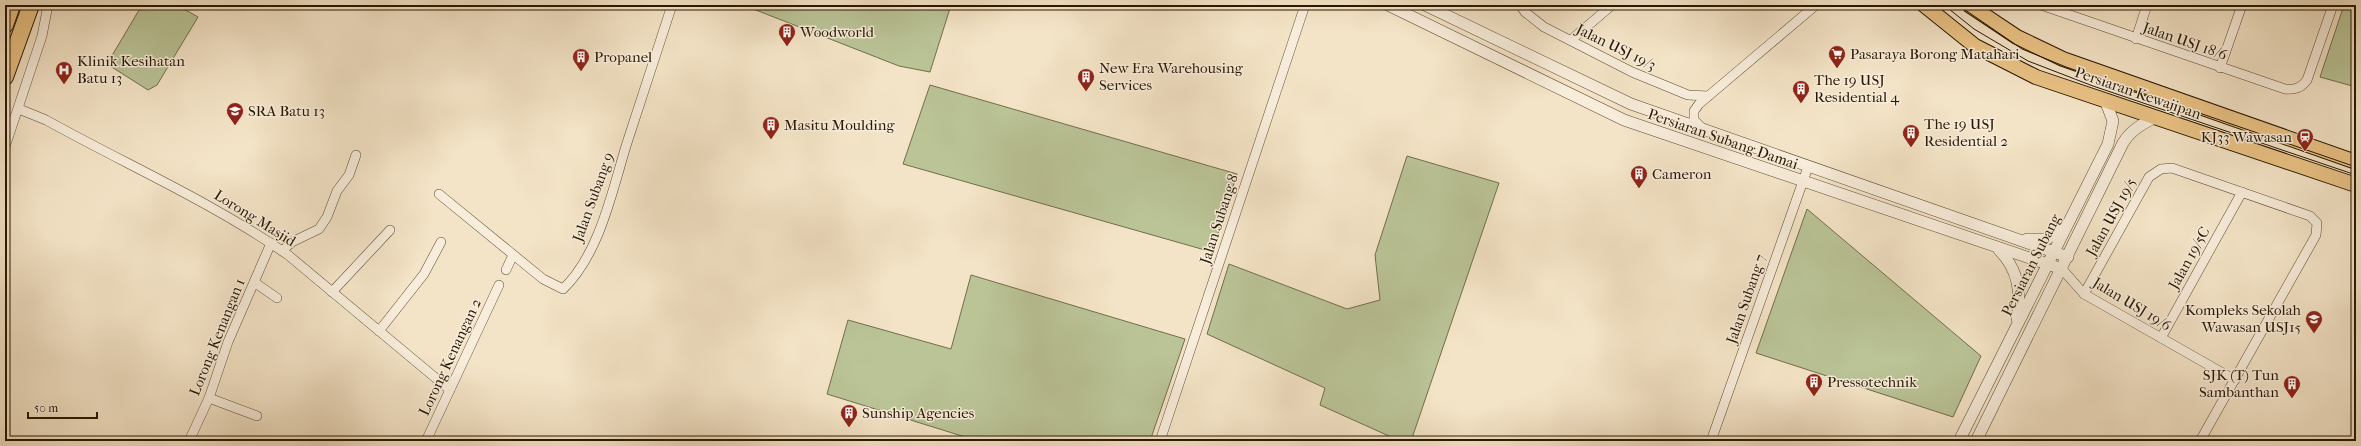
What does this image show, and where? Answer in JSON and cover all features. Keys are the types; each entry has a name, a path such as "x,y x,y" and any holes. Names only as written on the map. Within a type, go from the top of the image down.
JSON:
{"highway":[{"path":"5,25 12,5"},
{"path":"5,77 31,5"}],"main road":[{"name":"Persiaran Kewajipan","path":"1924,5 1975,46 2036,77 2356,185"},
{"name":"Persiaran Kewajipan","path":"1969,5 2017,37 2040,49 2085,67 2356,162"}],"street":[{"path":"5,147 19,109 42,36 48,5"},
{"name":"Jalan Subang 9","path":"439,194 543,279 563,289 572,280 582,264 612,194 672,5"},
{"name":"Jalan Subang 8","path":"1160,441 1306,5"},
{"name":"Persiaran Subang Damai","path":"1388,5 1624,120 2062,270"},
{"name":"Persiaran Subang Damai","path":"1426,5 1631,104 2068,257"},
{"name":"Jalan USJ 19/3","path":"1520,5 1525,12 1544,27 1632,72 1688,95 1708,96"},
{"path":"1570,40 1612,5"},
{"path":"1707,131 1696,124 1694,111 1699,104 1816,5"},
{"name":"Jalan USJ 18/6","path":"2041,5 2054,8 2136,39 2285,90 2298,88 2307,80 2333,5"},
{"path":"2136,39 2147,5"},
{"path":"2220,68 2242,5"},
{"name":"Persiaran Subang","path":"1959,441 2108,144 2113,128 2113,121 2105,100"},
{"name":"Lorong Masjid","path":"19,109 46,120 218,209 282,250 450,390"},
{"name":"Persiaran Subang","path":"1976,441 2062,270 2123,143 2128,135 2140,124 2156,117"},
{"path":"282,250 292,242 319,229 327,217 336,190 350,175 356,155"},
{"name":"Jalan Subang 7","path":"1711,441 1808,167"},
{"name":"Jalan USJ 19/5","path":"2084,294 2149,177 2160,169 2172,168 2310,216 2317,223 2318,228 2316,235 2235,380"},
{"name":"Jalan 19/5C","path":"2161,338 2242,192"},
{"path":"2013,238 2034,240 2047,239 2061,230 2072,218"},
{"path":"332,292 390,230"},
{"path":"379,331 424,274 441,242"},
{"name":"Lorong Kenangan 1","path":"189,441 209,398 228,342 271,243"},
{"path":"1997,248 2009,260 2017,278 2019,304 2015,330"},
{"path":"506,270 513,254"},
{"name":"Jalan USJ 19/6","path":"2062,270 2084,294 2235,380"},
{"path":"254,282 277,298"},
{"name":"Lorong Kenangan 2","path":"426,441 499,285"},
{"path":"2200,441 2235,380"},
{"path":"209,398 257,416"}],"green space":[{"path":"142,5 177,5 198,17 157,85 148,90 107,64"},
{"path":"743,5 951,5 930,72 899,66"},
{"path":"2344,5 2356,5 2356,87 2320,77"},
{"path":"930,85 1237,174 1212,252 903,164"},
{"path":"1407,156 1499,183 1411,441 1400,441 1320,405 1325,388 1207,334 1229,264 1347,309 1380,300 1375,255"},
{"path":"1807,209 1981,356 1953,417 1756,353"},
{"path":"971,275 1185,339 1150,441 978,441 827,394 848,320 951,349"}],"tram line":[{"path":"1944,5 1974,29 2028,61 2093,86 2356,175"},
{"path":"1958,5 2022,49 2066,67 2356,167"}],"place":[{"name":"Woodworld","path":"787,47"},
{"name":"Pasaraya Borong Matahari","path":"1837,69"},
{"name":"Propanel","path":"581,72"},
{"name":"Klinik Kesihatan Batu 13","path":"64,85"},
{"name":"New Era Warehousing Services","path":"1086,92"},
{"name":"The 19 USJ Residential 4","path":"1801,104"},
{"name":"SRA Batu 13","path":"235,126"},
{"name":"Masitu Moulding","path":"771,140"},
{"name":"The 19 USJ Residential 2","path":"1911,148"},
{"name":"KJ33 Wawasan","path":"2305,152"},
{"name":"Cameron","path":"1639,189"},
{"name":"Kompleks Sekolah Wawasan USJ15","path":"2314,334"},
{"name":"Pressotechnik","path":"1814,397"},
{"name":"SJK (T) Tun Sambanthan","path":"2292,399"},
{"name":"Sunship Agencies","path":"849,428"}]}
